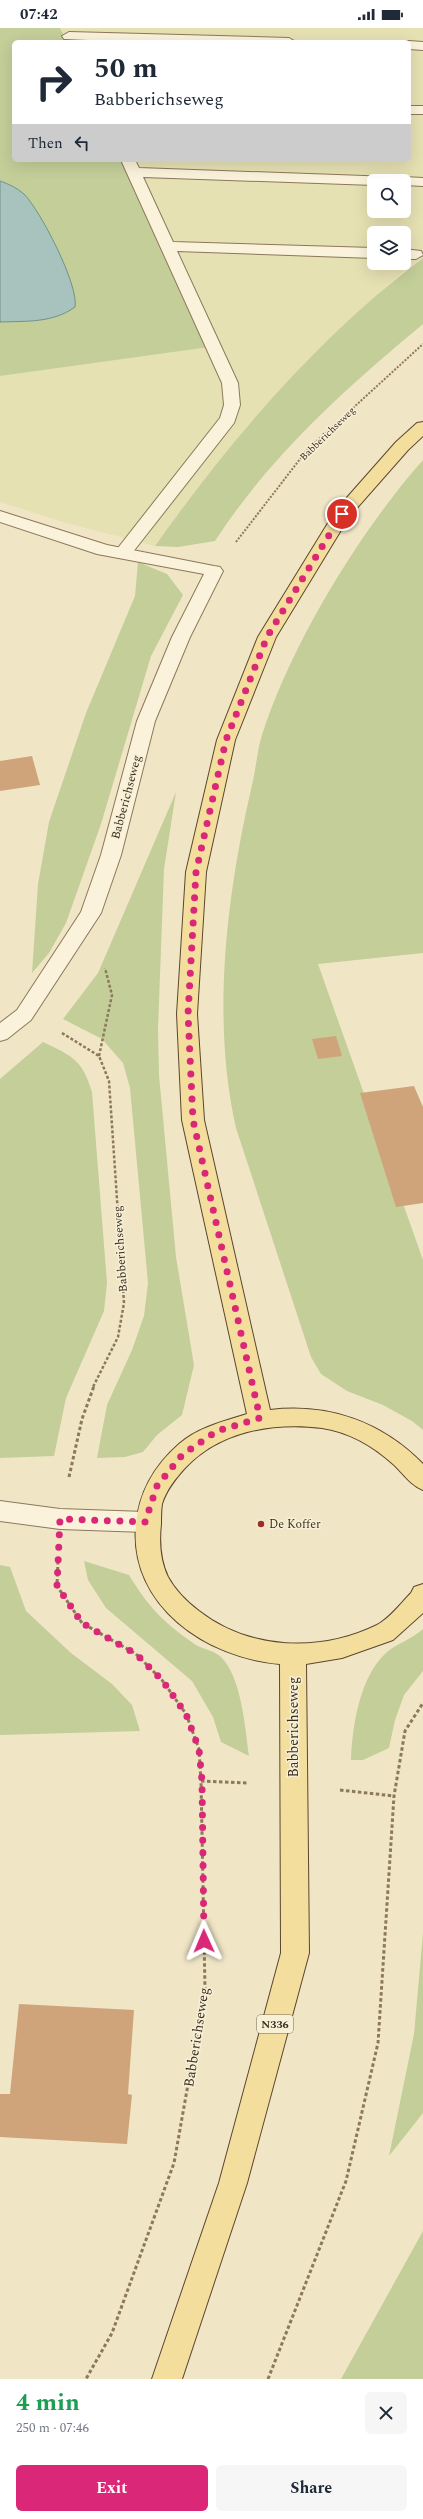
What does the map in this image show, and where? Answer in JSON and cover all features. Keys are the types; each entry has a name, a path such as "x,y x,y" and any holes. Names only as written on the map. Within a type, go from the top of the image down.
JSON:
{"main road":[{"path":"260,1418 193,1120 188,1014 196,872 226,740 267,637 342,514 402,446 423,427"},
{"path":"423,1480 396,1451 356,1428 309,1417 260,1418 217,1431 182,1455 157,1486 145,1522 148,1562 167,1598 200,1628 244,1648 293,1656 343,1650 388,1630 420,1600 423,1594"},
{"name":"Babberichseweg","path":"167,2379 233,2183 295,1953 293,1656"}],"street":[{"path":"69,35 226,40"},
{"path":"411,45 423,46"},
{"path":"411,110 423,110"},
{"path":"123,553 228,420 232,405 230,383 130,166 367,180"},
{"path":"411,181 423,182"},
{"path":"167,246 367,253"},
{"path":"0,516 103,550 214,571"},
{"name":"Babberichseweg","path":"0,1034 24,1015 91,913 111,856 146,721 181,637 214,571"},
{"path":"0,1511 60,1519 145,1522"}],"path":[{"name":"Babberichseweg","path":"214,571 307,450 423,344"},
{"path":"24,1015 69,1037 100,1056 112,995 91,913"},
{"name":"Babberichseweg","path":"86,2379 112,2333 174,2163 205,1988 202,1781 199,1749 186,1714 162,1680 136,1654 82,1623 57,1586 60,1519 82,1418 96,1379 118,1337 124,1303 109,1081 100,1056"},
{"path":"268,2379 346,2181 378,2043 394,1796 405,1731 423,1703"}],"shaded area":[{"path":"60,28 423,28 423,258 411,267 411,226 367,226 367,270 406,270 311,356 245,429 155,546 66,523 0,502 0,376 208,346 123,162 411,162 411,40 66,40"}],"green space":[{"path":"0,28 60,28 66,40 12,40 12,162 123,162 209,347 0,376 0,322 32,321 12,186 0,181"},
{"path":"423,258 423,324 338,398 285,452 260,480 215,541 178,547 155,546 214,467 278,392 348,321 384,289 408,270 411,270 411,268"},
{"path":"423,460 423,953 318,964 423,1260 423,1430 412,1421 383,1405 347,1391 321,1374 311,1357 236,1128 228,1086 224,1043 223,1000 229,912 235,869 262,735 291,664 309,627 330,590 375,520 399,488"},
{"path":"138,562 167,574 183,595 151,656 101,824 66,923 49,953 32,973 38,884 49,822 86,713 135,596"},
{"path":"176,792 164,869 158,1029 159,1075 176,1257 194,1365 182,1415 157,1435 143,1452 125,1457 97,1458 107,1405 132,1350 144,1316 148,1283 130,1088 123,1063 102,1039 63,1019 98,973"},
{"path":"43,1042 69,1055 80,1065 92,1092 107,1283 104,1311 66,1398 54,1456 0,1458 0,1079"},
{"path":"84,1561 129,1575 136,1587 166,1622 196,1645 216,1653 221,1657 234,1677 238,1690 244,1718 249,1756 221,1742 213,1717 192,1681 106,1608 88,1580"},
{"path":"0,1565 10,1567 26,1611 71,1653 112,1684 132,1705 140,1731 0,1735"},
{"path":"423,1629 423,1671 404,1695 395,1720 389,1748 363,1760 351,1760 353,1732 359,1702 370,1674 387,1652"},
{"path":"423,1933 423,2113 389,2156 414,2034"},
{"path":"423,2231 423,2379 341,2379"}],"water":[{"path":"0,181 13,186 24,194 39,215 57,248 75,296 75,307 67,312 49,319 0,322"}],"building":[{"path":"32,756 40,785 0,791 0,761"},
{"path":"336,1036 342,1056 318,1059 312,1039"},
{"path":"414,1086 423,1107 423,1203 396,1207 360,1093"},
{"path":"19,2004 134,2010 128,2094 132,2095 127,2144 0,2137 0,2094 10,2094"}],"place":[{"name":"De Koffer","path":"261,1524"}],"route":[{"path":"204,1941 202,1781 199,1749 186,1714 162,1680 136,1654 82,1623 57,1586 60,1519 145,1522 157,1486 182,1455 217,1431 260,1418 193,1120 188,1014 196,872 226,740 267,637 342,514"}]}
